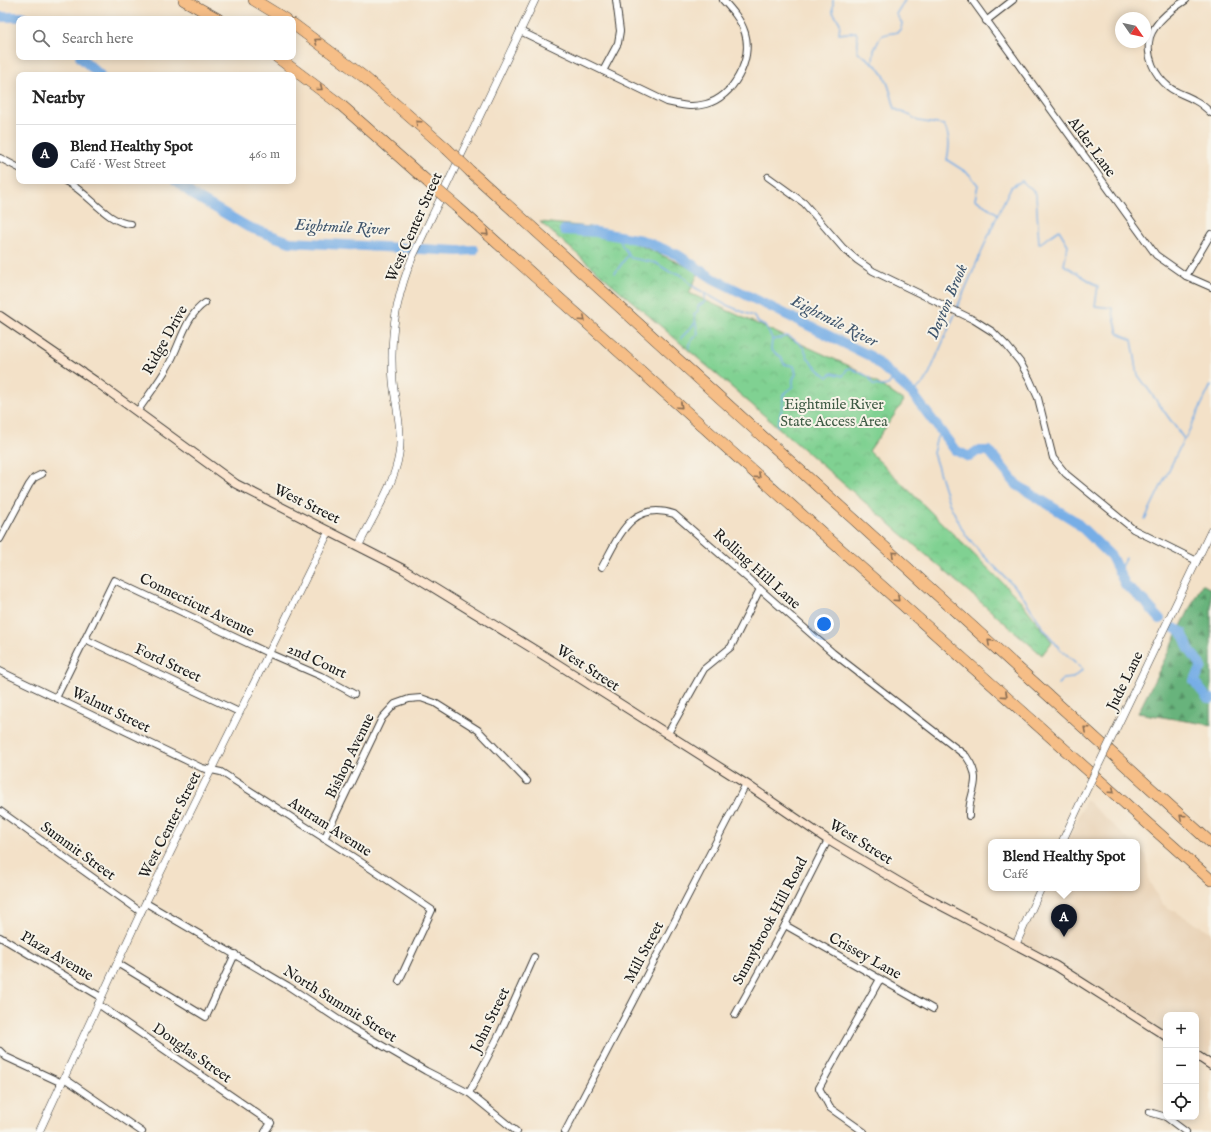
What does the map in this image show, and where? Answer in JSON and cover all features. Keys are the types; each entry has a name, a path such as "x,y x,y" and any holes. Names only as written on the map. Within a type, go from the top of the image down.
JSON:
{"highway":[{"path":"184,0 213,16"},
{"path":"254,0 280,16"},
{"path":"296,26 364,77 447,149 1211,843"},
{"path":"281,60 341,106 457,207 1154,827 1211,880"},
{"path":"1154,827 1211,886"}],"main road":[{"name":"West Street","path":"0,316 84,373 236,484 403,569 746,784 828,840 921,895 1056,966 1163,1034"},
{"path":"1199,1057 1211,1065"}],"street":[{"name":"West Center Street","path":"359,546 397,467 400,452 393,380 392,331 400,288 413,256 535,0"},
{"path":"603,71 618,43 620,31 616,0"},
{"path":"520,30 667,102 687,106 707,104 724,95 739,78 746,61 746,34 735,12 724,0"},
{"name":"Alder Lane","path":"972,0 1156,255 1186,276 1211,287"},
{"path":"986,21 1013,0"},
{"path":"1186,0 1161,20 1150,37 1150,58 1158,77 1166,84 1194,100 1211,113"},
{"path":"0,158 16,166"},
{"path":"768,177 804,203 843,248 857,260 873,271 974,320 993,332 1020,362 1038,398 1053,458 1066,474 1134,529 1197,561"},
{"path":"72,184 76,186 115,220 131,224"},
{"path":"1186,276 1211,234"},
{"name":"Ridge Drive","path":"137,412 168,367 192,316 198,307 205,303"},
{"path":"0,539 29,485 34,478 42,474"},
{"name":"Rolling Hill Lane","path":"602,567 623,529 630,521 648,512 665,511 681,519 833,653 966,756 975,774 976,783 969,810 969,816"},
{"name":"West Center Street","path":"39,1132 140,912 146,903 212,771 239,712 329,531"},
{"name":"Jude Lane","path":"1063,839 1211,531"},
{"name":"Connecticut Avenue","path":"85,639 114,580 268,653"},
{"path":"667,735 704,669 724,654 733,644 760,589"},
{"path":"56,698 85,639"},
{"name":"Ford Street","path":"85,639 239,712"},
{"name":"2nd Court","path":"268,653 321,676 354,694"},
{"name":"Walnut Street","path":"1,674 212,771"},
{"name":"Bishop Avenue","path":"324,839 382,718 395,704 409,699 421,698 435,703 478,730 527,781"},
{"name":"Autram Avenue","path":"212,771 221,772 432,910 399,981"},
{"name":"Mill Street","path":"565,1132 746,784"},
{"name":"Summit Street","path":"0,811 140,912"},
{"name":"Sunnybrook Hill Road","path":"735,1014 785,925 828,840"},
{"path":"1016,944 1040,891"},
{"name":"North Summit Street","path":"146,903 288,986 345,1024 426,1071 469,1093 517,1132"},
{"name":"Crissey Lane","path":"785,925 933,1009"},
{"name":"Plaza Avenue","path":"0,937 99,1001"},
{"path":"117,963 206,1017 235,954"},
{"name":"John Street","path":"469,1093 500,1033 534,957"},
{"path":"864,1132 830,1108 819,1088 880,979"},
{"name":"Douglas Street","path":"99,1001 271,1123 265,1132"},
{"path":"0,1051 6,1057 63,1080 142,1132"},
{"path":"1149,1112 1163,1116"},
{"path":"1170,1120 1186,1132"}],"shaded area":[{"path":"1086,800 1128,839 1068,839"},
{"path":"1140,850 1147,856 1149,881 1162,904 1211,932 1211,1063 1199,1055 1199,1012 1163,1012 1163,1032 1019,943 1044,891 1140,891"}],"green space":[{"name":"Eightmile River State Access Area","path":"540,222 589,227 621,237 699,272 689,293 856,369 904,401 869,451 1020,600 1052,642 1042,655"},
{"path":"1202,584 1211,589 1211,725 1138,713"}],"waterway":[{"name":"Dayton Brook","path":"833,0 833,12 840,23 839,34 856,32 858,39 857,52 880,69 890,89 895,109 918,121 944,125 949,142 947,160 969,174 978,185 975,199 998,214 956,310"},
{"path":"873,61 874,50 881,36 897,32 901,28 902,23 896,14 905,0"},
{"name":"Eightmile River","path":"0,17 16,17"},
{"name":"Eightmile River","path":"83,60 97,72"},
{"name":"Dayton Brook","path":"998,214 1011,187 1022,181 1036,194 1039,244 1059,230 1068,245 1064,265 1098,286 1095,306 1112,308 1118,333 1132,340 1138,375 1184,439 1145,519"},
{"name":"Eightmile River","path":"180,184 193,195 248,227 290,242 458,251 474,250"},
{"name":"Eightmile River","path":"564,230 596,232 641,240 678,255 714,279 870,356 912,393 955,450 969,457 977,451 989,451 1017,485 1075,521 1111,556 1126,586 1144,601 1160,619"},
{"path":"618,236 631,258 656,263 670,272 680,274 694,287 724,304 753,316 759,323 765,326 773,340 787,336 801,345 812,363 828,377 832,373 843,376 847,369 851,368 869,377 873,385 888,385 894,377"},
{"path":"615,273 628,255"},
{"path":"689,348 691,341 698,334 694,314 698,311 698,306 705,302 705,292"},
{"name":"Dayton Brook","path":"912,393 924,383 929,374 955,314"},
{"path":"681,338 695,323"},
{"path":"772,339 771,350 781,357 784,364 794,366 796,374 793,379 793,386 783,395 783,405 777,426"},
{"path":"1185,439 1211,385"},
{"path":"942,433 937,437 933,453 949,503 965,534 979,551 1020,592 1044,629 1059,648 1083,669 1073,678 1063,679 1058,684"},
{"name":"Dayton Brook","path":"1118,571 1126,558"},
{"name":"Eightmile River","path":"1174,628 1182,632 1189,649 1202,667 1194,681 1208,699 1211,699"}],"place":[{"name":"Blend Healthy Spot","path":"1064,937"}]}
